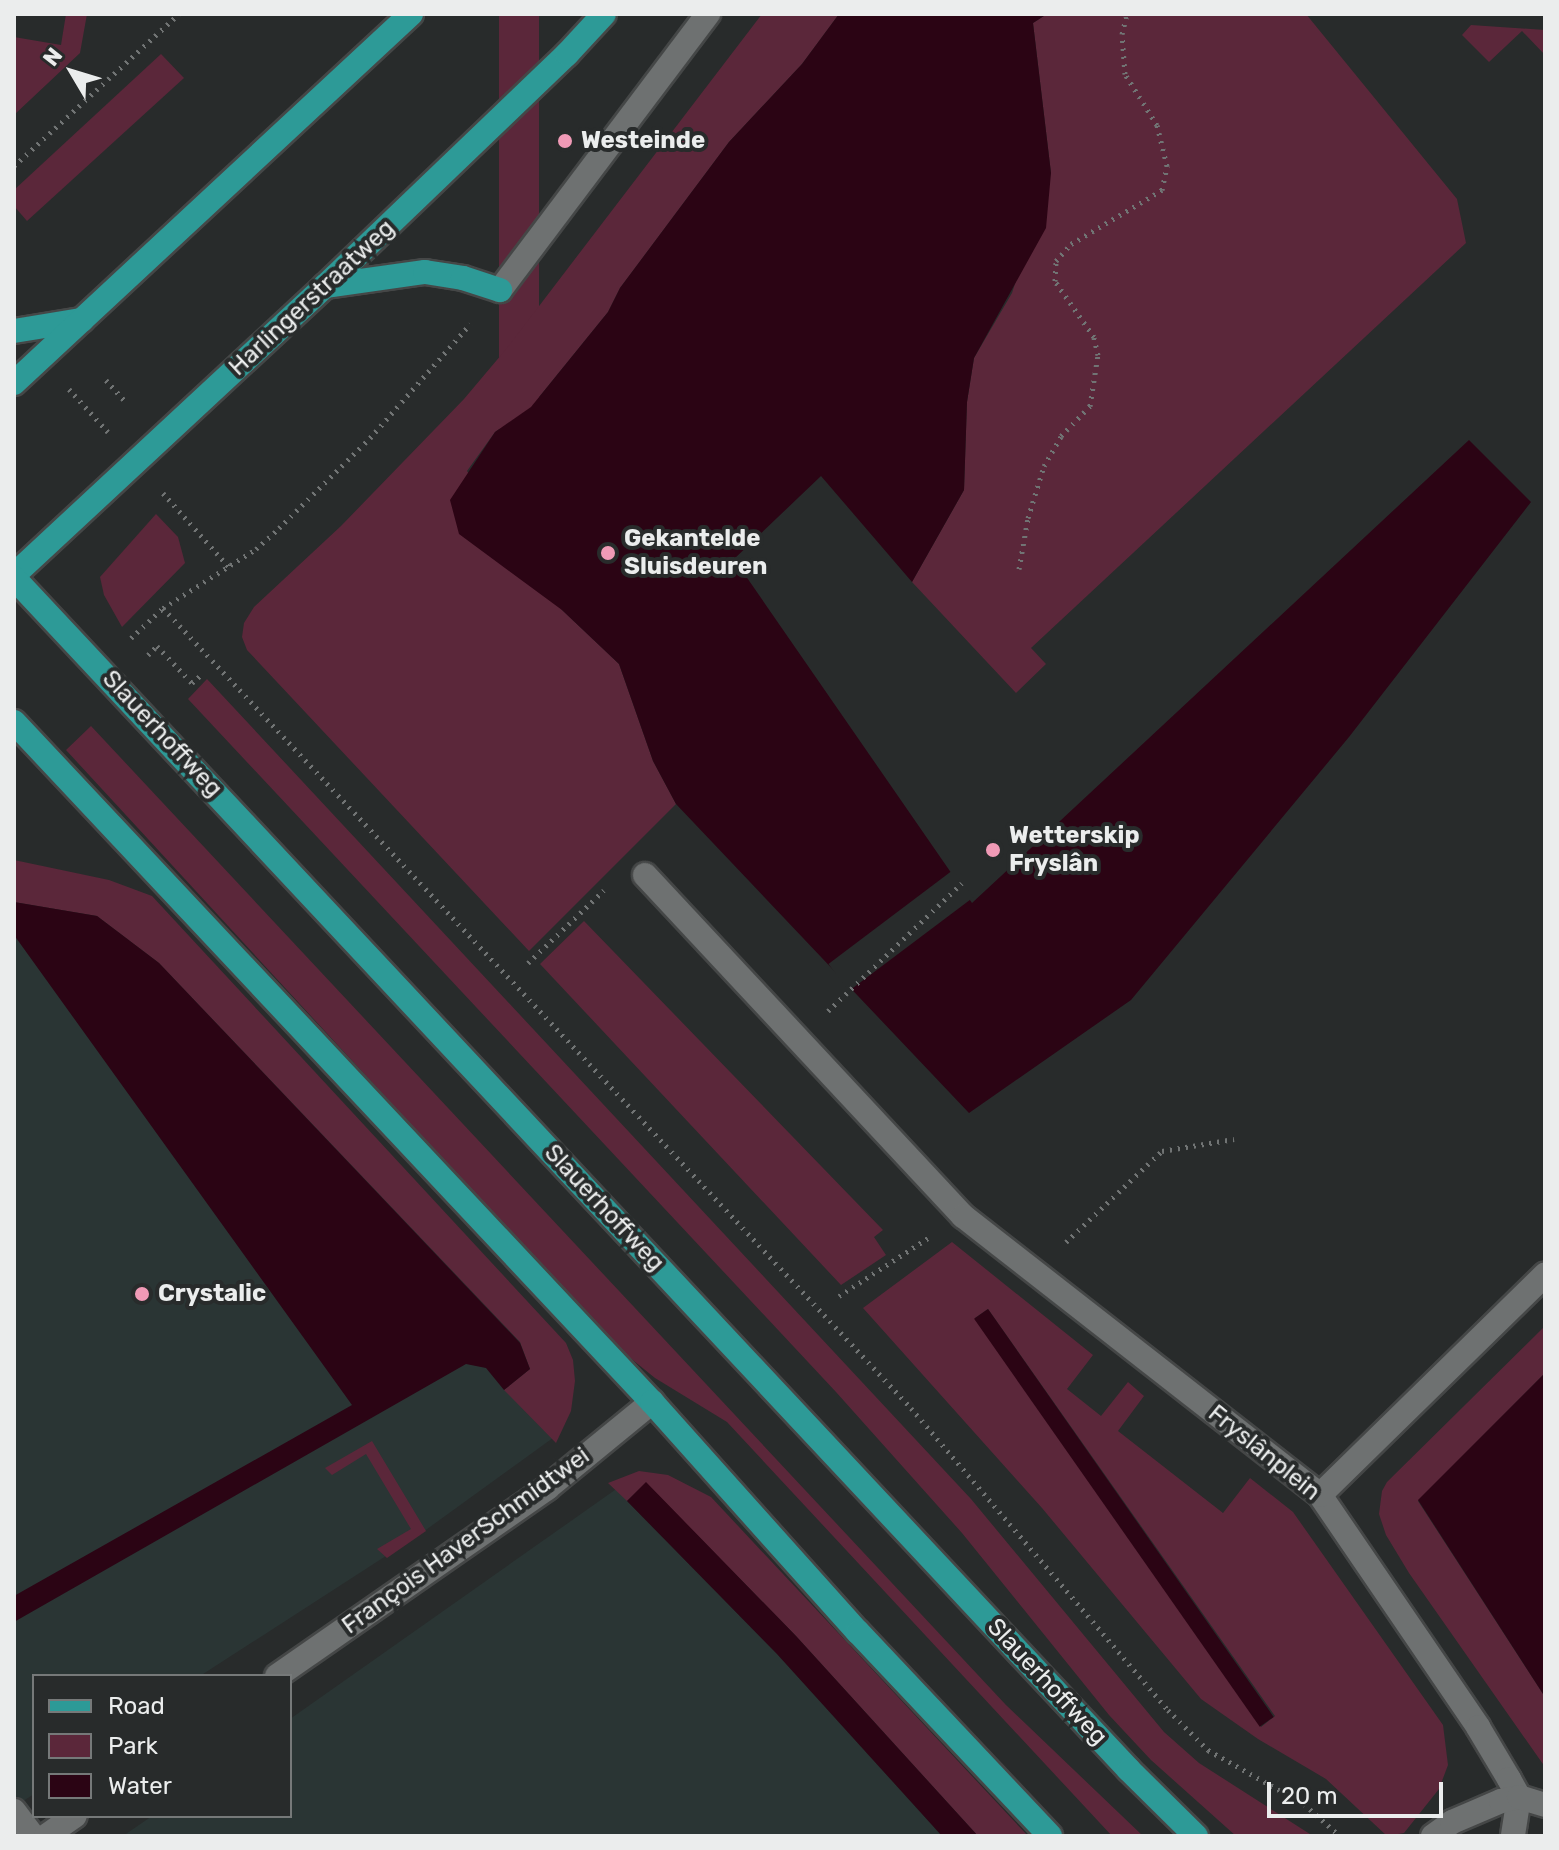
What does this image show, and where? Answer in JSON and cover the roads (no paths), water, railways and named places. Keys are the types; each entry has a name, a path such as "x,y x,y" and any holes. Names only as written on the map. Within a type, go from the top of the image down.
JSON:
{"main road":[{"path":"14,383 411,14"},
{"name":"Harlingerstraatweg","path":"14,577 325,286 567,54 604,14"},
{"path":"325,286 425,272 463,278 500,290"},
{"path":"14,331 82,320"},
{"name":"Slauerhoffweg","path":"14,577 1129,1770 1196,1836"},
{"path":"14,722 652,1402 858,1632 1050,1836"},
{"path":"14,736 44,753"}],"street":[{"path":"500,290 708,14"},
{"name":"Fryslânplein","path":"645,875 963,1216 1320,1495 1478,1727 1519,1797"},
{"path":"1320,1495 1545,1275"},
{"name":"François HaverSchmidtwei","path":"280,1674 547,1488 652,1402"},
{"path":"1433,1836 1479,1808 1519,1797 1545,1805"},
{"path":"1517,1832 1519,1797"},
{"path":"14,1811 33,1836"},
{"path":"46,1836 72,1818"}],"water":[{"path":"839,14 1047,14 1033,23 1051,173 1046,228 974,358 967,402 964,490 912,582 821,476 734,559 972,903 1469,440 1531,502 1349,737 1131,1000 969,1113 676,804 653,761 619,664 562,610 459,534 450,500 495,432 531,407 608,312 620,288 729,142 802,64"},
{"path":"14,902 97,916 159,963 520,1343 530,1369 504,1390 486,1368 466,1364 14,1622 14,1596 352,1405 14,935"},
{"path":"988,1309 1274,1717 1260,1727 974,1319"},
{"path":"1545,1373 1545,1697 1418,1500"},
{"path":"646,1482 796,1636 978,1836 942,1836 777,1654 627,1501"}],"place":[{"name":"Westeinde","path":"565,141"},
{"name":"Gekantelde Sluisdeuren","path":"608,553"},
{"name":"Wetterskip Fryslân","path":"993,850"},
{"name":"Crystalic","path":"142,1294"}]}
